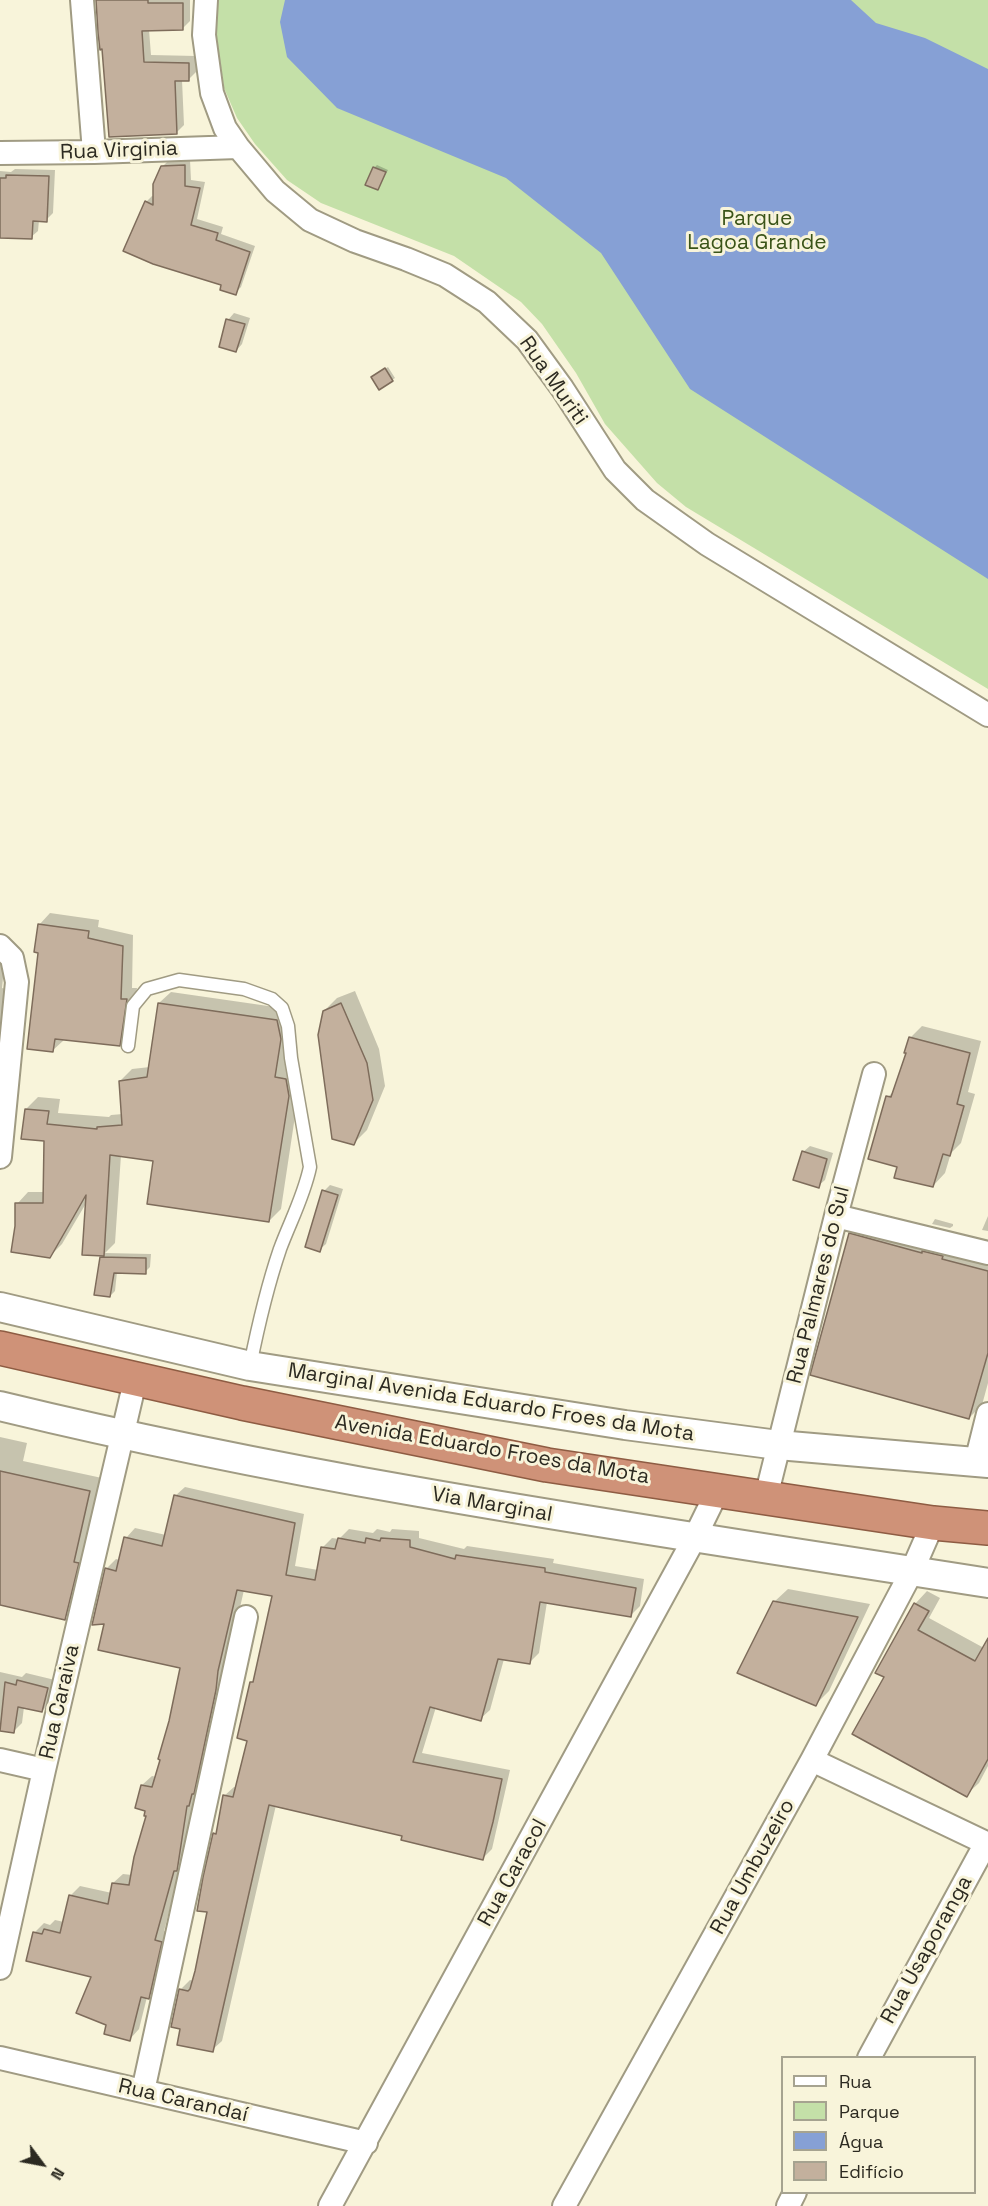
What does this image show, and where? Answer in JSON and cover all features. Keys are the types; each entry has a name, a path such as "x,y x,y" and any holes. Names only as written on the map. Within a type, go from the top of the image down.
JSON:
{"highway":[{"name":"Avenida Eduardo Froes da Mota","path":"0,1348 242,1403 547,1465 933,1523 988,1528"}],"street":[{"path":"82,0 94,152"},
{"name":"Rua Muriti","path":"206,0 204,35 212,93 225,128 275,191 310,220 355,241 445,275 487,302 527,340 562,388 615,470 645,500 675,523 988,715"},
{"name":"Rua Virginia","path":"0,153 238,147"},
{"path":"0,1157 17,982 12,958 3,948"},
{"name":"Rua Palmares do Sul","path":"766,1497 874,1074"},
{"path":"836,1216 988,1253"},
{"name":"Marginal Avenida Eduardo Froes da Mota","path":"0,1307 250,1366 625,1425 778,1445 982,1462"},
{"path":"242,1403 250,1366"},
{"name":"Rua Caraiva","path":"0,1968 135,1380"},
{"name":"Via Marginal","path":"0,1406 122,1436 406,1490 694,1539 988,1583"},
{"path":"982,1462 988,1414"},
{"name":"Rua Caracol","path":"330,2206 694,1539 718,1490"},
{"name":"Rua Umbuzeiro","path":"564,2206 812,1760 912,1571 933,1523"},
{"path":"143,2091 246,1617"},
{"path":"0,1760 44,1770"},
{"path":"812,1760 987,1844"},
{"name":"Rua Usaporanga","path":"870,2056 987,1844"},
{"name":"Rua Carandaí","path":"0,2058 366,2143"}],"lane":[{"path":"128,1046 133,1006 147,989 179,980 244,989 272,999 282,1008 288,1026 291,1058 310,1167 262,1307 250,1366"}],"green space":[{"name":"Parque Lagoa Grande","path":"218,0 988,0 988,689 686,507 657,483 605,424 576,373 542,324 521,302 454,256 321,203 287,180 255,144 237,118 224,88 216,33"}],"water":[{"name":"Parque Lagoa Grande","path":"285,0 851,0 876,23 925,38 988,69 988,579 690,389 601,253 506,178 337,108 287,57 280,22"}],"building":[{"path":"96,0 183,3 183,30 142,31 144,62 189,63 189,81 175,81 177,134 109,137"},
{"path":"185,165 185,186 200,188 191,225 218,233 216,240 250,252 236,295 220,290 221,285 153,264 123,251 145,201 153,205 153,184 161,166"},
{"path":"373,167 386,172 378,190 365,185"},
{"path":"6,175 49,176 47,222 33,221 32,239 0,238 0,178 6,178"},
{"path":"226,319 245,324 236,352 219,347"},
{"path":"385,368 393,381 379,390 371,377"},
{"path":"38,924 89,931 88,938 123,946 121,999 127,999 120,1046 55,1039 53,1052 27,1049 38,953 34,952"},
{"path":"158,1003 277,1020 281,1039 275,1077 286,1079 289,1096 269,1222 147,1204 153,1161 110,1155 104,1256 82,1255 86,1195 50,1258 11,1252 15,1226 15,1203 43,1203 44,1141 21,1139 25,1109 49,1111 47,1124 97,1129 97,1127 122,1125 119,1081 147,1077"},
{"path":"341,1003 367,1063 373,1100 354,1145 332,1139 318,1035 323,1011"},
{"path":"909,1037 970,1053 957,1104 964,1106 950,1156 943,1154 933,1187 894,1178 897,1167 868,1159 886,1096 891,1097"},
{"path":"802,1151 827,1159 819,1188 793,1180"},
{"path":"322,1190 338,1195 320,1252 305,1247"},
{"path":"849,1233 922,1253 922,1251 943,1256 942,1259 988,1271 988,1353 969,1419 810,1375"},
{"path":"100,1257 146,1258 146,1274 114,1273 110,1297 94,1295"},
{"path":"0,1471 90,1491 74,1562 79,1563 65,1620 0,1605"},
{"path":"174,1495 295,1523 286,1575 315,1580 321,1547 335,1549 338,1538 365,1543 366,1538 380,1541 381,1538 410,1540 410,1547 455,1559 456,1555 545,1568 545,1572 636,1588 631,1617 540,1602 530,1664 498,1659 481,1721 430,1707 413,1762 502,1779 483,1860 401,1840 402,1836 269,1805 213,2052 177,2045 180,2029 171,2027 179,1989 188,1991 190,1989 195,1971 207,1912 197,1911 203,1877 213,1833 216,1834 223,1795 233,1797 247,1741 237,1738 250,1682 253,1682 272,1596 237,1590 218,1671 194,1794 187,1806 177,1871 174,1871 155,1940 162,1942 149,1999 141,1997 130,2041 104,2034 106,2025 76,2013 91,1977 26,1961 33,1932 42,1934 44,1929 60,1933 69,1895 108,1904 112,1883 129,1885 134,1857 146,1816 144,1816 145,1811 135,1808 141,1785 152,1787 180,1668 98,1650 104,1624 92,1625 105,1568 116,1571 124,1537 162,1546"},
{"path":"773,1601 858,1617 816,1706 737,1673"},
{"path":"914,1603 929,1611 918,1630 975,1661 988,1638 988,1759 967,1797 852,1734 884,1677 875,1673"},
{"path":"17,1680 48,1688 42,1712 18,1707 14,1733 0,1731 5,1682 16,1685"}]}
